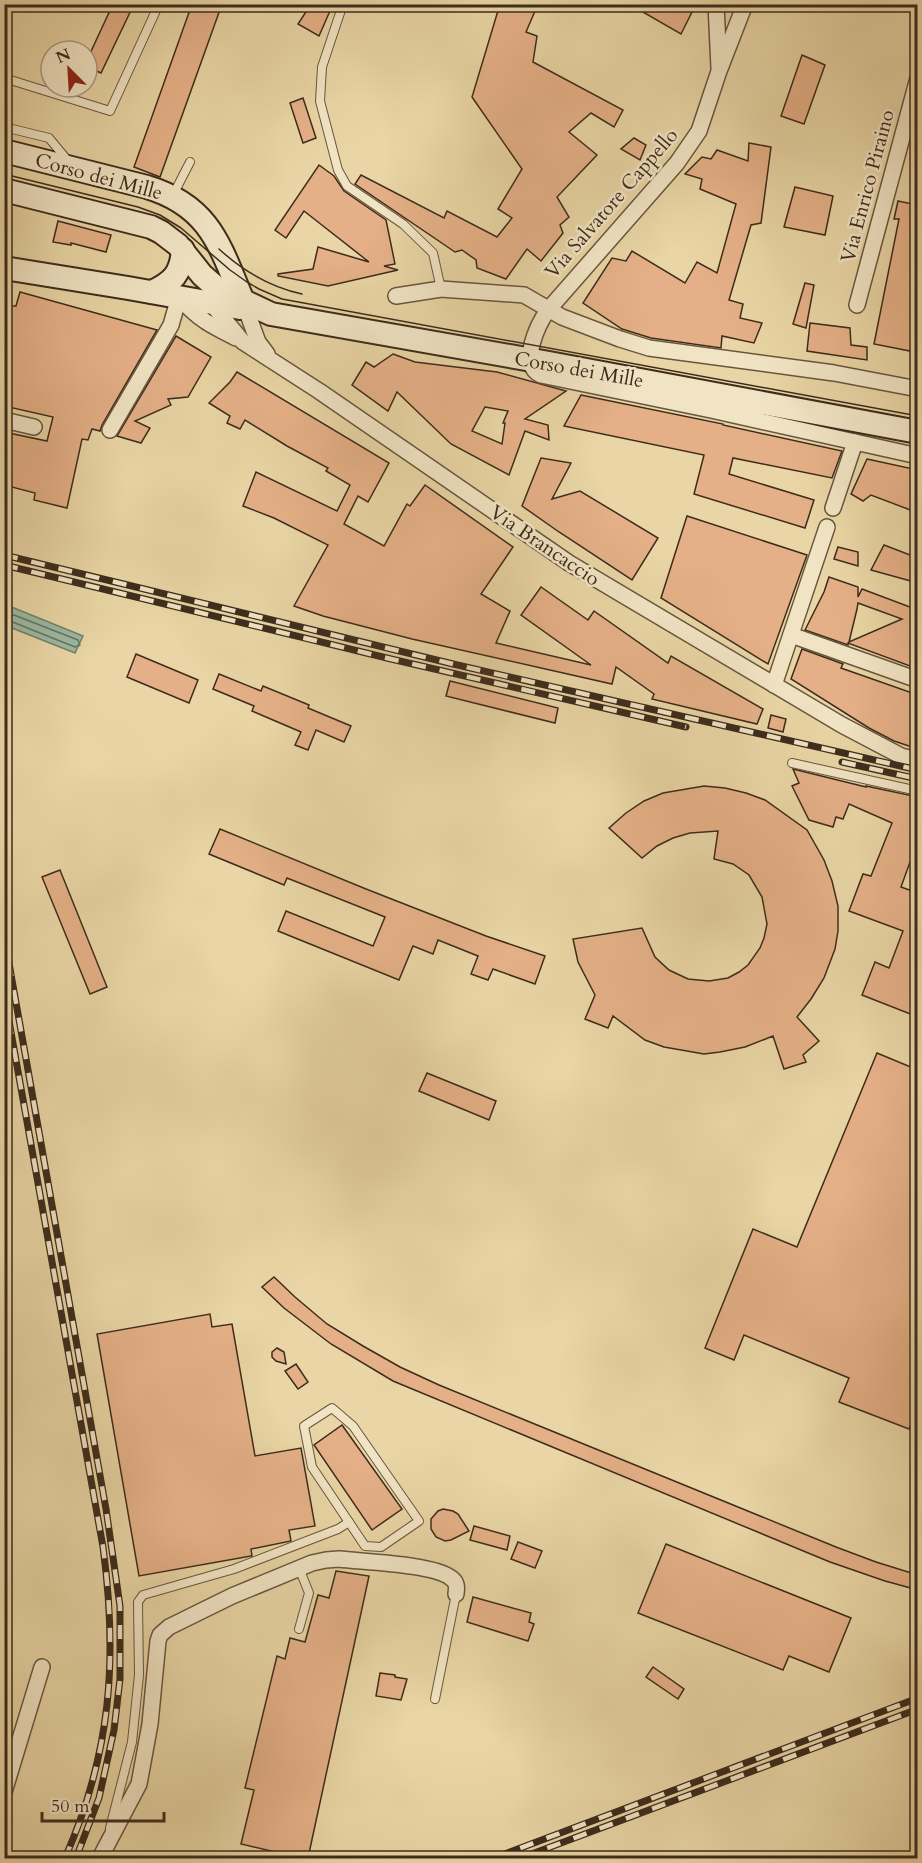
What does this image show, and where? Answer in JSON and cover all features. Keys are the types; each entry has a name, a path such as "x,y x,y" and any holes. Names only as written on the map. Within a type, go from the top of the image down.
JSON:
{"street":[{"name":"Via Salvatore Cappello","path":"716,4 719,71"},
{"name":"Via Salvatore Cappello","path":"530,360 539,325 548,310 677,163 699,131 745,4"},
{"name":"Via Enrico Piraino","path":"857,305 910,134 918,78"},
{"name":"Corso dei Mille","path":"4,151 147,187 173,197 191,208 210,229 244,305 271,314 918,432"},
{"path":"4,190 141,223 161,232 183,250 208,282 244,305 258,342 271,359"},
{"path":"152,292 164,286 177,273 182,264 183,250"},
{"path":"4,268 211,303 244,305"},
{"path":"396,296 441,289 524,295 548,310 587,327 649,348 834,373 918,389"},
{"path":"179,297 206,323 243,342"},
{"path":"110,430 171,325 179,297"},
{"name":"Via Brancaccio","path":"211,303 243,342 569,563 842,725 901,756 918,760"},
{"path":"530,360 531,367 540,375 918,456"},
{"path":"4,420 34,427"},
{"path":"833,508 855,442"},
{"path":"774,685 827,527"},
{"path":"791,635 918,680"},
{"path":"102,1853 139,1784 150,1724 156,1652 160,1635 169,1627 232,1596 299,1568 326,1560 339,1559 429,1569 453,1579 456,1583 456,1594"},
{"path":"4,1792 42,1667"}],"lane":[{"path":"4,78 110,111 159,4"},
{"path":"343,4 322,68 320,102 338,170 347,186 403,224 433,253 441,289"},
{"path":"4,128 49,138 75,169"},
{"path":"173,197 190,162"},
{"path":"792,763 918,792"},
{"path":"332,1408 353,1426 419,1521 381,1547 365,1546 349,1522 312,1467 304,1426 332,1408"},
{"path":"102,1853 132,1742 138,1675 139,1598 143,1594 234,1569 349,1522"},
{"path":"299,1568 309,1593 299,1629"},
{"path":"435,1699 456,1594"}],"water":[{"path":"9,606 83,636 75,653 7,626 10,619 6,626 5,617"}],"building":[{"path":"113,4 134,4 101,73 99,72 99,39 97,39"},
{"path":"192,4 222,4 160,177 134,167"},
{"path":"311,4 333,4 319,36 298,24"},
{"path":"500,4 538,4 526,32 537,36 533,62 623,110 614,127 591,113 569,132 597,155 557,197 569,217 560,225 563,233 541,261 527,249 506,279 477,268 476,260 462,250 455,252 355,184 361,175 444,218 447,211 497,237 512,218 498,209 522,169 472,97"},
{"path":"629,4 680,4 692,12 681,34"},
{"path":"802,55 825,65 804,124 781,116"},
{"path":"303,98 316,138 303,143 290,103"},
{"path":"634,138 646,145 640,160 621,149"},
{"path":"749,143 771,147 761,223 751,225 729,300 743,304 740,318 762,323 754,343 722,336 721,348 651,338 622,329 583,303 612,258 626,261 632,251 685,283 697,262 717,273 736,204 700,189 702,179 685,174 702,157 711,159 717,150 748,161"},
{"path":"319,165 334,176 344,191 386,220 395,264 384,266 398,270 328,286 278,276 278,274 313,269 318,247 369,262 304,211 286,238 275,230"},
{"path":"795,187 833,196 825,235 784,227"},
{"path":"898,201 918,205 918,314 910,351 874,344 899,219 894,219"},
{"path":"58,221 111,235 106,252 71,243 71,245 53,242"},
{"path":"805,283 814,285 806,328 793,324"},
{"path":"20,292 157,330 100,431 92,429 88,440 82,439 67,508 34,500 35,493 4,485 4,432 47,441 53,417 4,406 4,306 16,306"},
{"path":"810,323 850,328 851,345 867,347 867,360 807,351"},
{"path":"176,336 211,357 188,397 168,399 171,405 135,421 150,428 141,443 117,436"},
{"path":"393,354 415,362 497,372 566,391 525,419 548,425 549,440 525,431 509,475 451,444 397,392 388,411 352,385 366,362 374,367","holes":["485,407 508,411 503,423 505,423 502,444 472,431"]},
{"path":"237,372 389,463 368,502 358,496 344,524 384,546 407,504 410,506 425,485 513,547 481,594 510,611 496,643 591,665 521,615 541,587 588,620 594,611 668,663 671,656 763,709 757,724 652,699 654,694 616,667 612,684 412,639 323,616 294,606 328,545 274,518 243,506 256,472 337,511 350,485 326,471 328,468 245,420 240,429 227,423 230,416 209,403"},
{"path":"581,395 842,451 832,478 733,458 729,474 814,500 805,528 694,494 704,455 564,426"},
{"path":"541,458 571,463 552,499 580,491 658,538 632,580 522,506"},
{"path":"867,459 918,470 918,505 913,511 871,495 863,501 851,494"},
{"path":"687,516 807,555 768,664 661,598"},
{"path":"884,545 918,558 918,583 871,570"},
{"path":"838,547 858,552 858,566 834,559"},
{"path":"829,577 858,587 858,597 862,589 918,610 918,669 805,630","holes":["858,603 902,619 849,642"]},
{"path":"802,649 843,664 841,668 918,695 918,749 894,741 869,728 791,679"},
{"path":"136,654 198,680 189,703 127,677"},
{"path":"219,674 261,691 263,686 351,726 344,742 316,730 308,750 295,745 301,732 252,711 254,706 213,689"},
{"path":"450,681 558,708 555,723 446,696"},
{"path":"771,715 786,719 783,732 768,728"},
{"path":"793,769 918,797 918,853 914,851 901,887 918,893 918,1017 862,995 875,962 889,968 903,931 849,911 863,874 871,876 892,823 849,804 843,819 836,817 833,827 809,820 792,786 799,783"},
{"path":"704,786 725,788 765,800 807,830 824,860 832,881 838,906 835,949 824,978 797,1017 819,1041 803,1055 806,1062 784,1069 773,1036 745,1047 704,1054 664,1047 645,1040 613,1016 608,1028 585,1019 595,995 578,962 573,939 642,928 655,957 669,970 688,979 709,981 728,978 739,972 748,965 760,948 767,924 762,897 749,875 733,864 714,859 718,831 690,833 673,838 657,846 642,858 609,828 644,801 663,793"},
{"path":"220,829 486,936 545,956 535,984 493,969 488,980 471,974 478,956 438,940 433,954 413,946 399,980 278,931 286,911 373,946 385,917 287,878 284,885 209,854"},
{"path":"60,870 107,987 90,994 42,877"},
{"path":"877,1053 918,1070 918,1407 909,1429 839,1402 849,1378 744,1335 734,1360 705,1348 753,1229 797,1247"},
{"path":"427,1073 496,1101 489,1120 419,1091"},
{"path":"274,1277 327,1324 400,1367 836,1547 918,1575 918,1590 830,1562 393,1381 331,1344 284,1308 262,1287"},
{"path":"210,1314 212,1327 232,1324 255,1456 301,1448 315,1526 289,1530 291,1541 251,1549 252,1556 139,1576 97,1334"},
{"path":"277,1348 284,1352 286,1364 272,1357 272,1352"},
{"path":"296,1364 308,1382 298,1389 285,1371"},
{"path":"342,1425 402,1509 372,1530 314,1445"},
{"path":"443,1509 458,1514 469,1531 451,1540 445,1541 436,1537 431,1529 431,1519"},
{"path":"474,1526 510,1536 507,1550 470,1540"},
{"path":"518,1542 542,1551 535,1568 511,1559"},
{"path":"666,1544 851,1618 829,1672 789,1656 783,1670 638,1613"},
{"path":"336,1571 369,1576 308,1858 279,1858 280,1853 241,1844 254,1790 245,1788 277,1656 285,1659 290,1638 305,1642 318,1595 329,1598"},
{"path":"473,1597 531,1613 529,1622 534,1624 528,1641 467,1622"},
{"path":"653,1667 684,1689 678,1699 646,1677"},
{"path":"380,1673 407,1679 401,1700 376,1696"}],"tram line":[{"path":"4,174 138,207 160,215 181,228 247,282 282,299 918,416"},
{"path":"219,249 258,277 302,294"}],"railway":[{"path":"4,555 453,664 918,770"},
{"path":"4,565 391,659 686,727"},
{"path":"842,762 918,779"},
{"path":"4,935 106,1509 120,1606 120,1679 114,1730 99,1798 76,1858"},
{"path":"4,993 103,1547 108,1588 110,1667 107,1706 92,1781 65,1858"},
{"path":"494,1858 918,1698"},
{"path":"521,1858 918,1709"}]}
